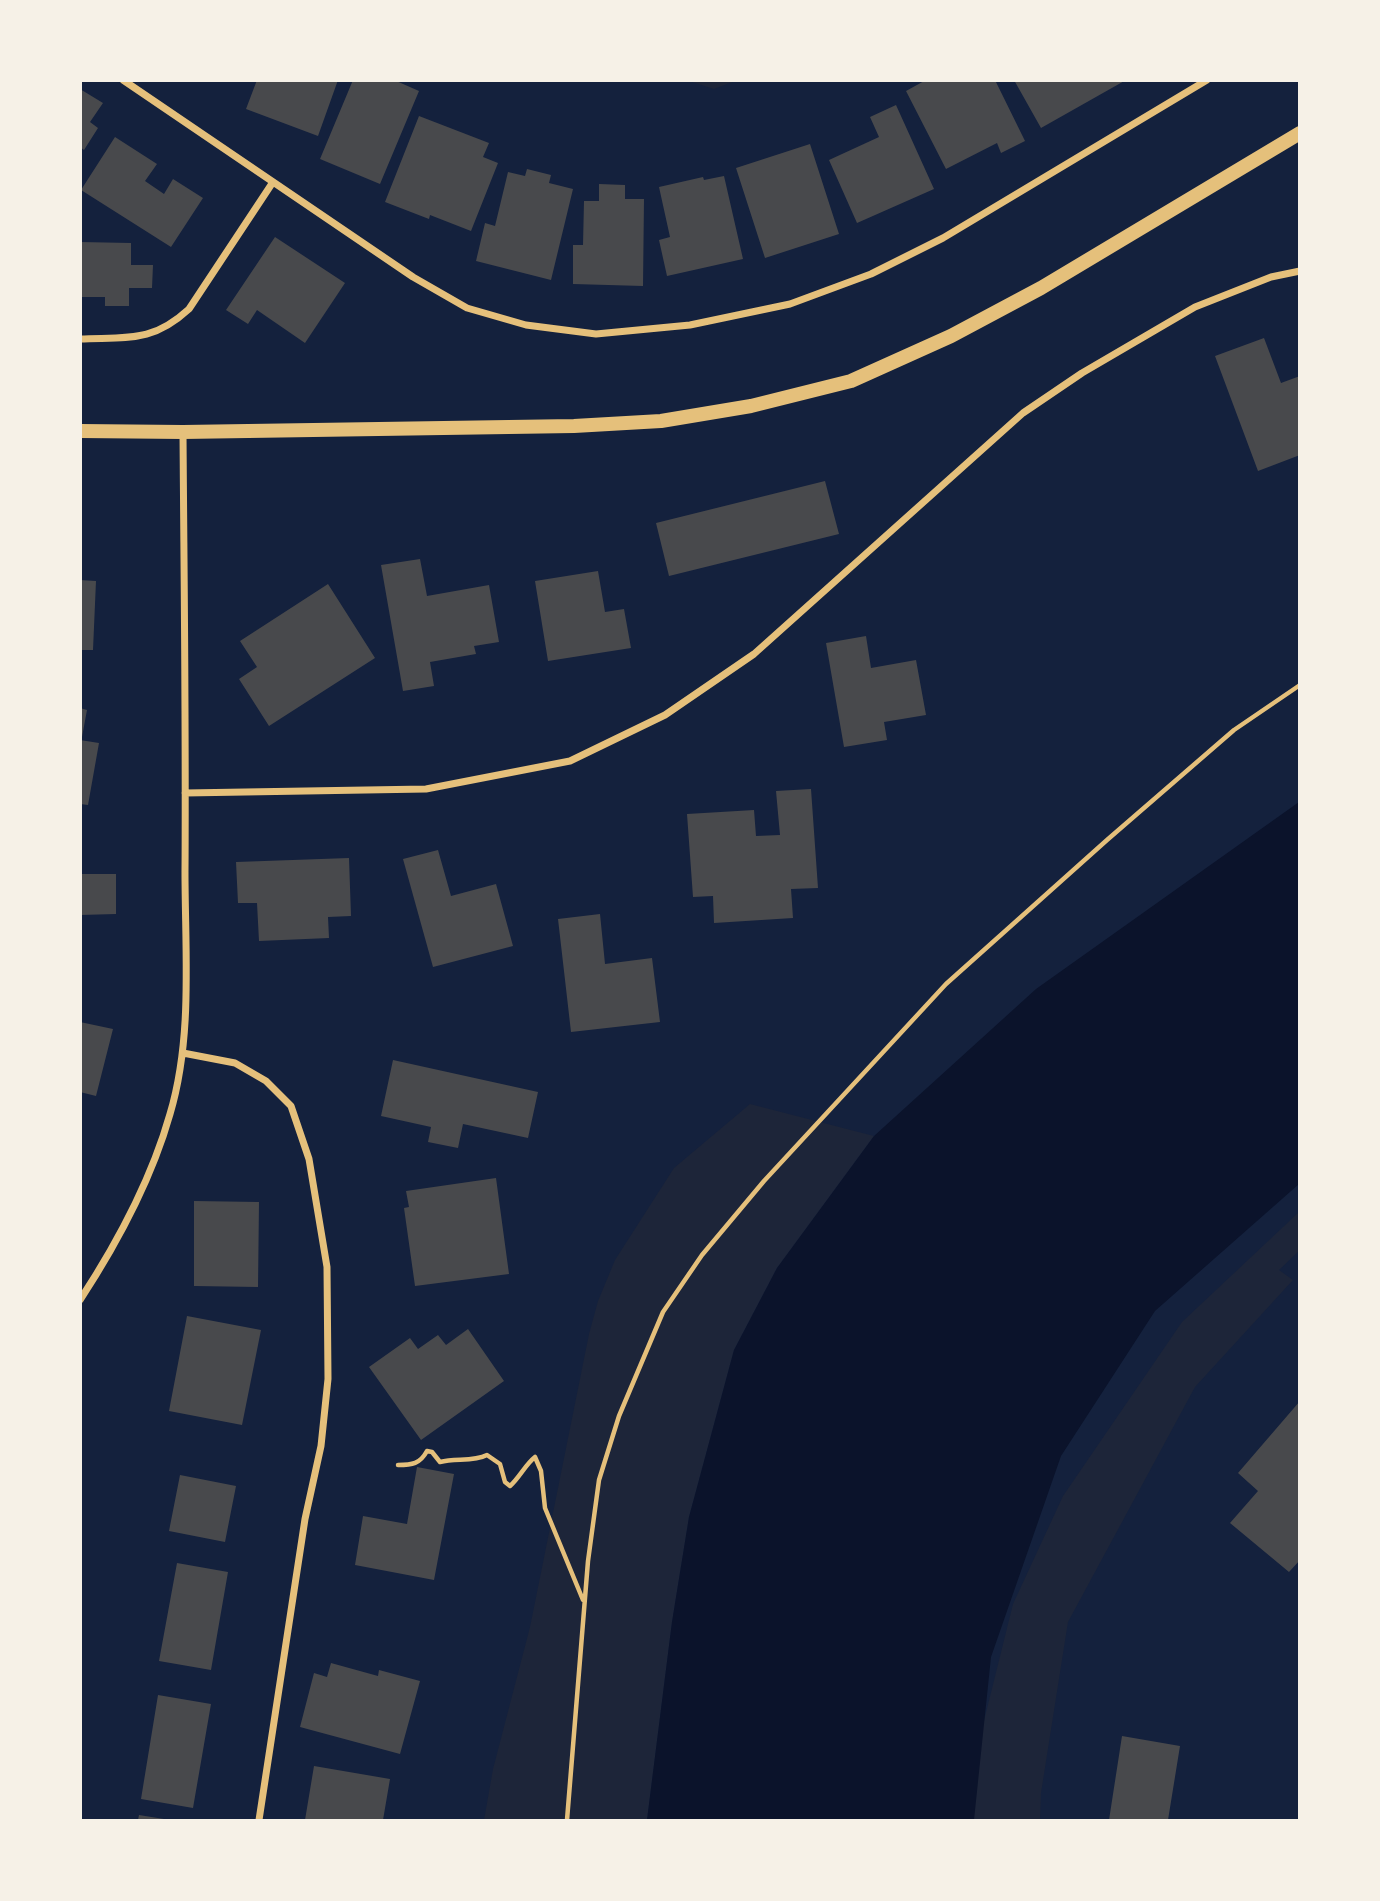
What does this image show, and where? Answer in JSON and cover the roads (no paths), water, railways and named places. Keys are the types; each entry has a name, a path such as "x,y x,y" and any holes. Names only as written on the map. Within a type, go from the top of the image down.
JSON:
{"main road":[{"path":"80,431 560,426 661,421 751,406 851,380 951,335 1041,288 1300,133"}],"street":[{"path":"122,80 413,277 467,308 526,326 596,334 690,325 790,304 871,274 943,238 1208,80"},
{"path":"80,338 141,337 171,326 190,309 273,182"},
{"path":"185,793 426,789 570,761 665,715 754,654 1023,413 1062,386 1195,307 1271,277 1300,271"},
{"path":"80,1300 143,1190 170,1114 183,1053 183,432"},
{"path":"183,1053 235,1063 266,1081 292,1106 309,1159 327,1267 328,1380 321,1446 306,1519 259,1821"}]}
